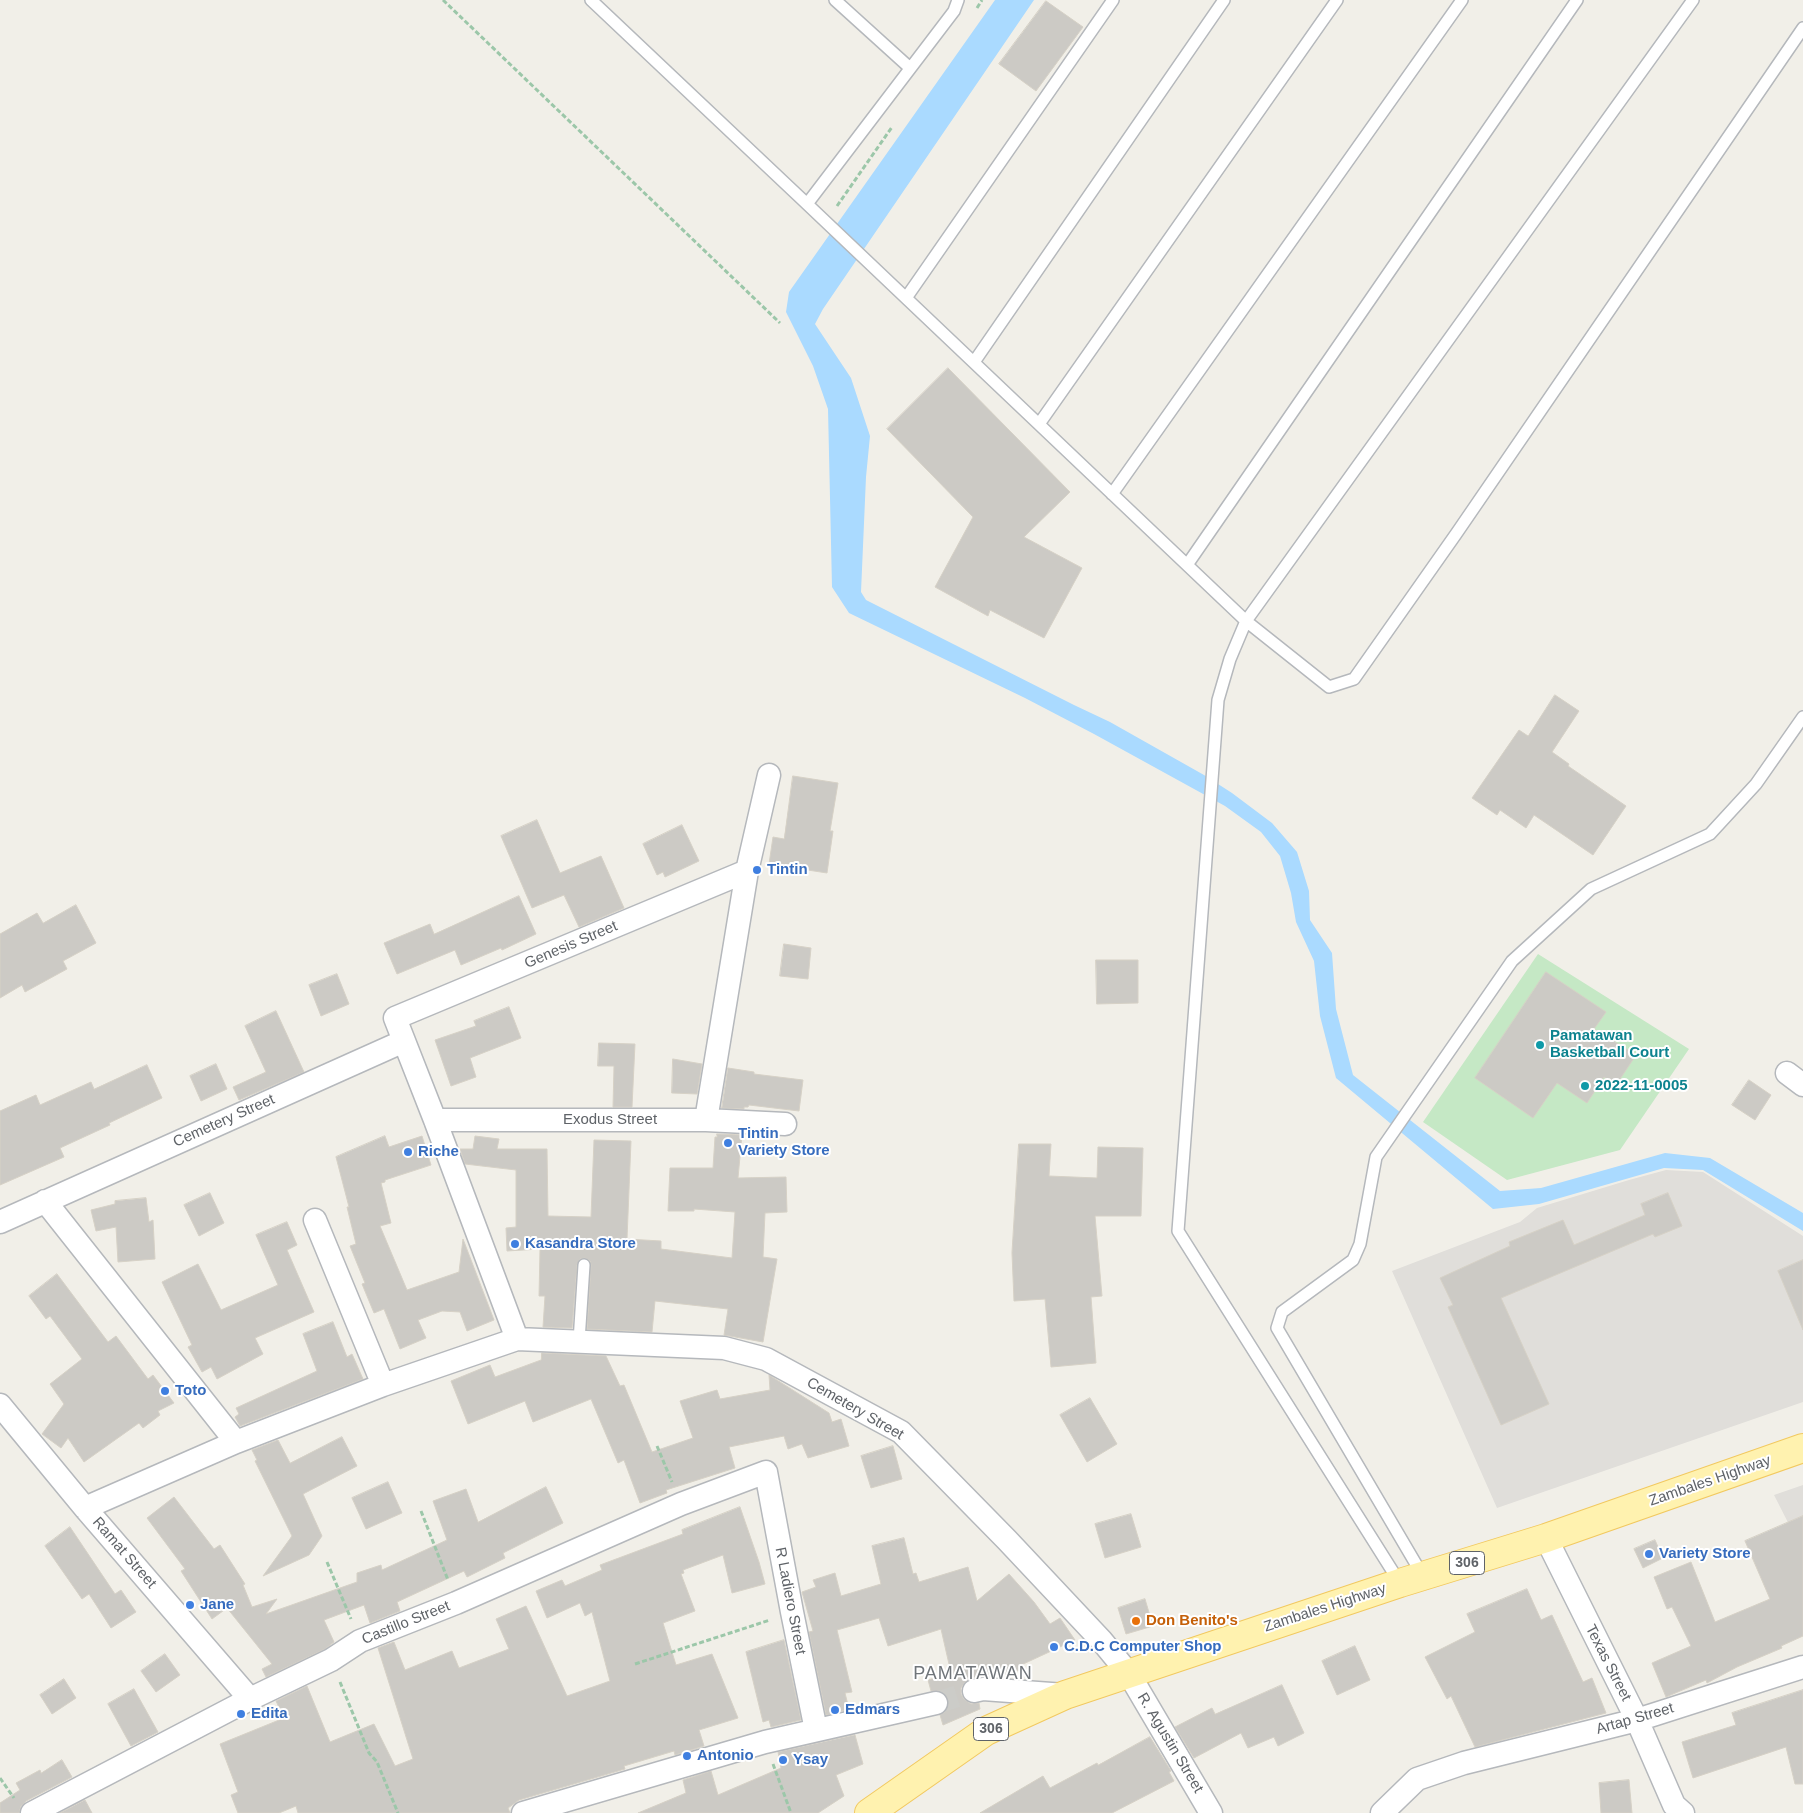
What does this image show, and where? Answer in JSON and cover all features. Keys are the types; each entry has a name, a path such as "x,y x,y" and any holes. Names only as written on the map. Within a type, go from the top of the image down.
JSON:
{"main road":[{"name":"Zambales Highway","path":"869,1813 986,1731 1065,1695 1412,1580 1546,1538 1803,1448"}],"street":[{"path":"706,1120 747,871 769,775"},
{"name":"Genesis Street","path":"404,1041 395,1018 747,871"},
{"path":"404,1041 436,1120 517,1339"},
{"name":"Cemetery Street","path":"0,1222 404,1041"},
{"name":"Exodus Street","path":"436,1120 706,1120 785,1124"},
{"path":"45,1201 236,1442"},
{"path":"316,1220 383,1385"},
{"name":"Cemetery Street","path":"85,1508 236,1442 383,1385 517,1339 724,1348 766,1359 901,1432 1101,1640 1129,1674"},
{"name":"Ramat Street","path":"0,1405 85,1508 250,1699"},
{"name":"Castillo Street","path":"32,1813 250,1699 331,1660 360,1641 456,1603 681,1504 766,1472"},
{"name":"R Ladiero Street","path":"766,1472 816,1730"},
{"name":"Texas Street","path":"1546,1538 1637,1720 1674,1805 1683,1813"},
{"name":"Artap Street","path":"1382,1813 1417,1779 1464,1763 1637,1720 1803,1667"},
{"name":"R. Agustin Street","path":"1129,1674 1211,1813"},
{"path":"974,1691 983,1689 1065,1695"},
{"path":"523,1813 765,1742 936,1703"}],"lane":[{"path":"591,0 1246,621 1329,687 1354,679 1456,534 1803,28"},
{"path":"835,0 910,68"},
{"path":"807,204 954,11 958,0"},
{"path":"906,298 1113,0"},
{"path":"974,362 1224,0"},
{"path":"1039,424 1337,0"},
{"path":"1112,494 1462,0"},
{"path":"1187,565 1578,0"},
{"path":"1412,1580 1178,1230 1218,700 1230,658 1246,621 1693,0"},
{"path":"1412,1580 1277,1328 1282,1312 1353,1260 1360,1244 1376,1158 1512,961 1591,889 1710,834 1756,784 1803,717"},
{"path":"578,1341 584,1264"}],"path":[{"path":"443,0 780,323"},
{"path":"657,1446 681,1504"},
{"path":"421,1511 456,1603"},
{"path":"327,1562 360,1641"},
{"path":"635,1664 792,1612"},
{"path":"331,1660 369,1753 377,1762 398,1813"},
{"path":"765,1742 791,1813"}],"shaded area":[{"path":"1666,1170 1703,1172 1803,1236 1803,1402 1497,1508 1392,1271 1520,1222 1537,1208"},
{"path":"1803,1485 1803,1552 1774,1495"}],"green space":[{"path":"1538,954 1689,1049 1620,1150 1507,1180 1423,1122"}],"water":[{"path":"995,0 1034,0 823,309 815,324 851,378 870,436 866,477 861,592 866,600 1110,722 1204,775 1272,823 1297,852 1309,891 1310,920 1332,953 1336,1009 1353,1075 1500,1191 1541,1188 1665,1153 1710,1158 1803,1213 1803,1231 1703,1170 1664,1168 1539,1204 1493,1209 1336,1078 1320,1016 1314,961 1296,922 1291,893 1280,856 1261,832 1225,806 1094,734 1025,698 849,613 832,587 828,409 813,366 786,312 789,292"}],"building":[{"path":"1046,1 1083,27 1036,91 999,64"},
{"path":"948,368 1070,492 1024,537 1082,568 1044,638 990,610 988,616 935,587 973,517 887,429"},
{"path":"1555,695 1579,711 1552,752 1569,764 1568,766 1626,806 1593,855 1534,815 1526,828 1500,810 1497,815 1472,798 1519,730 1528,736"},
{"path":"793,776 838,783 830,831 833,831 827,873 769,864 773,837 784,839"},
{"path":"537,820 560,873 601,856 624,908 579,927 564,895 532,908 501,836"},
{"path":"682,825 699,861 665,877 663,872 657,875 643,844"},
{"path":"519,896 536,934 502,950 501,948 461,965 455,950 397,974 384,943 430,924 434,934"},
{"path":"76,905 96,943 63,961 67,969 25,992 22,985 0,998 0,934 37,913 43,923"},
{"path":"784,944 811,948 808,979 780,976"},
{"path":"1096,960 1138,960 1138,1003 1097,1004"},
{"name":"Pamatawan Basketball Court","path":"1546,972 1606,1012 1594,1029 1636,1055 1616,1085 1604,1077 1587,1103 1557,1083 1533,1118 1475,1078"},
{"path":"337,974 349,1004 321,1016 309,985"},
{"path":"509,1007 521,1038 470,1058 476,1077 451,1086 435,1040 476,1026 474,1021"},
{"path":"276,1011 304,1072 239,1100 233,1087 266,1072 245,1026"},
{"path":"599,1043 635,1044 632,1107 613,1107 614,1066 598,1066"},
{"path":"673,1059 702,1064 697,1094 672,1093"},
{"path":"216,1064 227,1089 201,1101 190,1076"},
{"path":"147,1065 162,1098 60,1148 64,1157 0,1185 0,1111 36,1095 40,1105 91,1082 94,1089"},
{"path":"728,1068 754,1072 754,1074 803,1080 799,1111 749,1105 744,1107 744,1109 722,1108"},
{"path":"1749,1080 1771,1095 1755,1120 1732,1105"},
{"path":"717,1134 742,1135 738,1178 786,1177 787,1212 765,1213 763,1257 777,1259 763,1342 724,1335 728,1309 655,1301 652,1332 587,1329 591,1265 590,1261 585,1258 580,1259 577,1265 572,1328 543,1327 545,1296 539,1296 540,1249 507,1251 506,1228 516,1227 516,1170 465,1164 460,1149 473,1149 475,1136 499,1139 497,1149 547,1149 548,1216 591,1217 594,1140 631,1141 627,1239 661,1241 661,1249 732,1258 735,1212 694,1209 694,1211 668,1211 670,1168 713,1168 715,1137 717,1137"},
{"path":"385,1136 389,1147 422,1136 431,1165 381,1183 391,1223 380,1226 407,1290 459,1272 463,1239 494,1320 467,1331 460,1312 442,1311 418,1320 426,1338 400,1349 384,1309 374,1313 362,1284 365,1283 350,1246 356,1244 336,1157"},
{"path":"1019,1144 1051,1144 1049,1176 1097,1178 1098,1147 1143,1148 1141,1216 1095,1216 1102,1296 1091,1297 1096,1363 1051,1367 1045,1299 1014,1301 1012,1253"},
{"path":"210,1193 224,1223 199,1236 184,1205"},
{"path":"1668,1193 1682,1226 1655,1237 1653,1234 1501,1298 1549,1404 1501,1425 1448,1307 1453,1305 1440,1278 1510,1246 1509,1242 1563,1220 1574,1245 1645,1215 1641,1204"},
{"path":"146,1198 149,1222 153,1220 155,1259 118,1262 116,1227 96,1231 91,1210 115,1204 115,1201"},
{"path":"287,1222 297,1245 287,1250 314,1312 255,1338 263,1354 217,1379 211,1367 202,1372 188,1347 192,1345 162,1282 198,1264 221,1310 278,1285 256,1235"},
{"path":"1803,1260 1803,1330 1778,1271"},
{"path":"57,1274 108,1342 116,1336 148,1379 153,1375 174,1403 158,1411 160,1415 143,1428 139,1423 84,1462 68,1438 61,1448 42,1434 64,1404 50,1384 82,1359 50,1316 46,1319 29,1296"},
{"path":"333,1322 347,1357 352,1354 363,1379 240,1426 235,1417 239,1414 236,1408 317,1371 303,1334"},
{"path":"542,1353 606,1356 620,1386 624,1385 652,1452 693,1438 680,1401 717,1390 720,1399 770,1390 769,1375 829,1413 832,1422 841,1419 849,1446 808,1458 802,1444 788,1449 784,1436 729,1447 735,1468 666,1490 667,1493 640,1503 624,1460 618,1463 591,1399 533,1422 525,1401 468,1424 451,1381 490,1365 495,1377 541,1360"},
{"path":"1090,1398 1117,1444 1087,1462 1060,1415"},
{"path":"342,1437 357,1466 303,1494 322,1536 309,1555 263,1576 292,1536 255,1461 257,1460 252,1450 278,1440 290,1463"},
{"path":"893,1446 902,1479 871,1488 861,1456"},
{"path":"388,1482 402,1513 366,1529 352,1498"},
{"path":"546,1487 563,1523 503,1553 505,1558 467,1577 464,1571 397,1602 400,1611 370,1623 364,1605 324,1620 334,1642 325,1649 266,1677 262,1669 272,1664 227,1608 212,1619 181,1571 185,1569 147,1518 174,1497 214,1549 220,1545 245,1584 243,1585 252,1607 277,1599 266,1614 357,1582 357,1573 381,1565 382,1570 447,1540 433,1501 466,1489 478,1522"},
{"path":"740,1507 765,1584 732,1593 723,1555 683,1570 684,1573 681,1574 695,1611 663,1623 676,1665 712,1654 738,1718 699,1730 704,1746 675,1755 674,1751 624,1766 625,1769 519,1800 508,1808 510,1813 298,1813 296,1806 279,1813 238,1813 231,1795 238,1792 220,1744 284,1718 276,1701 307,1686 330,1742 374,1724 395,1766 413,1759 378,1648 394,1642 405,1670 452,1651 459,1668 509,1649 496,1619 526,1606 567,1696 610,1681 592,1612 585,1616 580,1603 547,1618 536,1591 562,1580 565,1586 602,1570 600,1565 683,1534 682,1530"},
{"path":"1131,1514 1141,1547 1105,1558 1095,1524"},
{"path":"1803,1516 1803,1636 1781,1646 1782,1648 1737,1667 1707,1683 1706,1680 1666,1697 1652,1663 1691,1646 1672,1607 1667,1609 1654,1577 1691,1562 1715,1622 1770,1599 1745,1541"},
{"path":"70,1527 115,1594 121,1590 136,1612 111,1628 89,1594 82,1599 45,1546"},
{"path":"904,1538 913,1574 916,1573 919,1582 968,1567 977,1601 1009,1574 1034,1602 1050,1624 1060,1618 1075,1640 1019,1666 1020,1670 998,1677 980,1676 966,1681 961,1688 961,1694 971,1704 979,1703 980,1709 943,1725 940,1715 948,1707 949,1700 940,1691 931,1691 928,1680 951,1673 941,1629 888,1646 879,1618 837,1630 852,1692 845,1693 849,1709 826,1715 809,1632 813,1631 802,1592 816,1587 813,1580 835,1573 841,1596 881,1584 872,1546"},
{"name":"Variety Store","path":"1655,1540 1663,1558 1643,1568 1634,1549"},
{"path":"1527,1589 1541,1620 1552,1615 1583,1682 1592,1678 1606,1713 1475,1747 1451,1696 1447,1699 1425,1657 1475,1632 1467,1614"},
{"path":"1145,1599 1153,1626 1126,1634 1118,1608"},
{"path":"784,1640 801,1720 771,1727 769,1720 763,1722 746,1652"},
{"path":"1355,1646 1370,1680 1337,1695 1322,1661"},
{"path":"165,1654 180,1675 156,1692 141,1671"},
{"path":"64,1679 76,1698 52,1714 40,1695"},
{"path":"1282,1685 1304,1733 1278,1746 1274,1737 1248,1748 1241,1733 1194,1758 1175,1727 1212,1708 1215,1714"},
{"path":"134,1689 158,1732 131,1746 108,1704"},
{"path":"1803,1690 1803,1784 1795,1784 1786,1747 1693,1778 1682,1742 1736,1725 1732,1713"},
{"path":"855,1735 863,1764 836,1775 844,1796 818,1813 638,1813 686,1793 683,1780 711,1771 718,1795 781,1768 778,1752"},
{"path":"1150,1737 1171,1771 1169,1772 1174,1781 1112,1813 980,1813 1043,1776 1050,1788"},
{"path":"62,1760 72,1777 26,1801 21,1806 19,1813 0,1813 0,1803 20,1790 16,1783 40,1770 41,1773"},
{"path":"1629,1780 1632,1813 1601,1813 1599,1783"},
{"path":"85,1800 92,1813 60,1813"}],"tunnel":[{"path":"936,1703 974,1691"}],"place":[{"name":"Tintin","path":"757,870"},
{"name":"Pamatawan Basketball Court","path":"1540,1045"},
{"name":"2022-11-0005","path":"1585,1086"},
{"name":"Tintin Variety Store","path":"728,1143"},
{"name":"Riche","path":"408,1152"},
{"name":"Kasandra Store","path":"515,1244"},
{"name":"Toto","path":"165,1391"},
{"name":"Variety Store","path":"1649,1554"},
{"name":"Jane","path":"190,1605"},
{"name":"Don Benito's","path":"1136,1621"},
{"name":"C.D.C Computer Shop","path":"1054,1647"},
{"name":"Edmars","path":"835,1710"},
{"name":"Edita","path":"241,1714"},
{"name":"Antonio","path":"687,1756"},
{"name":"Ysay","path":"783,1760"}],"district":[{"name":"PAMATAWAN","path":"973,1674"}]}
